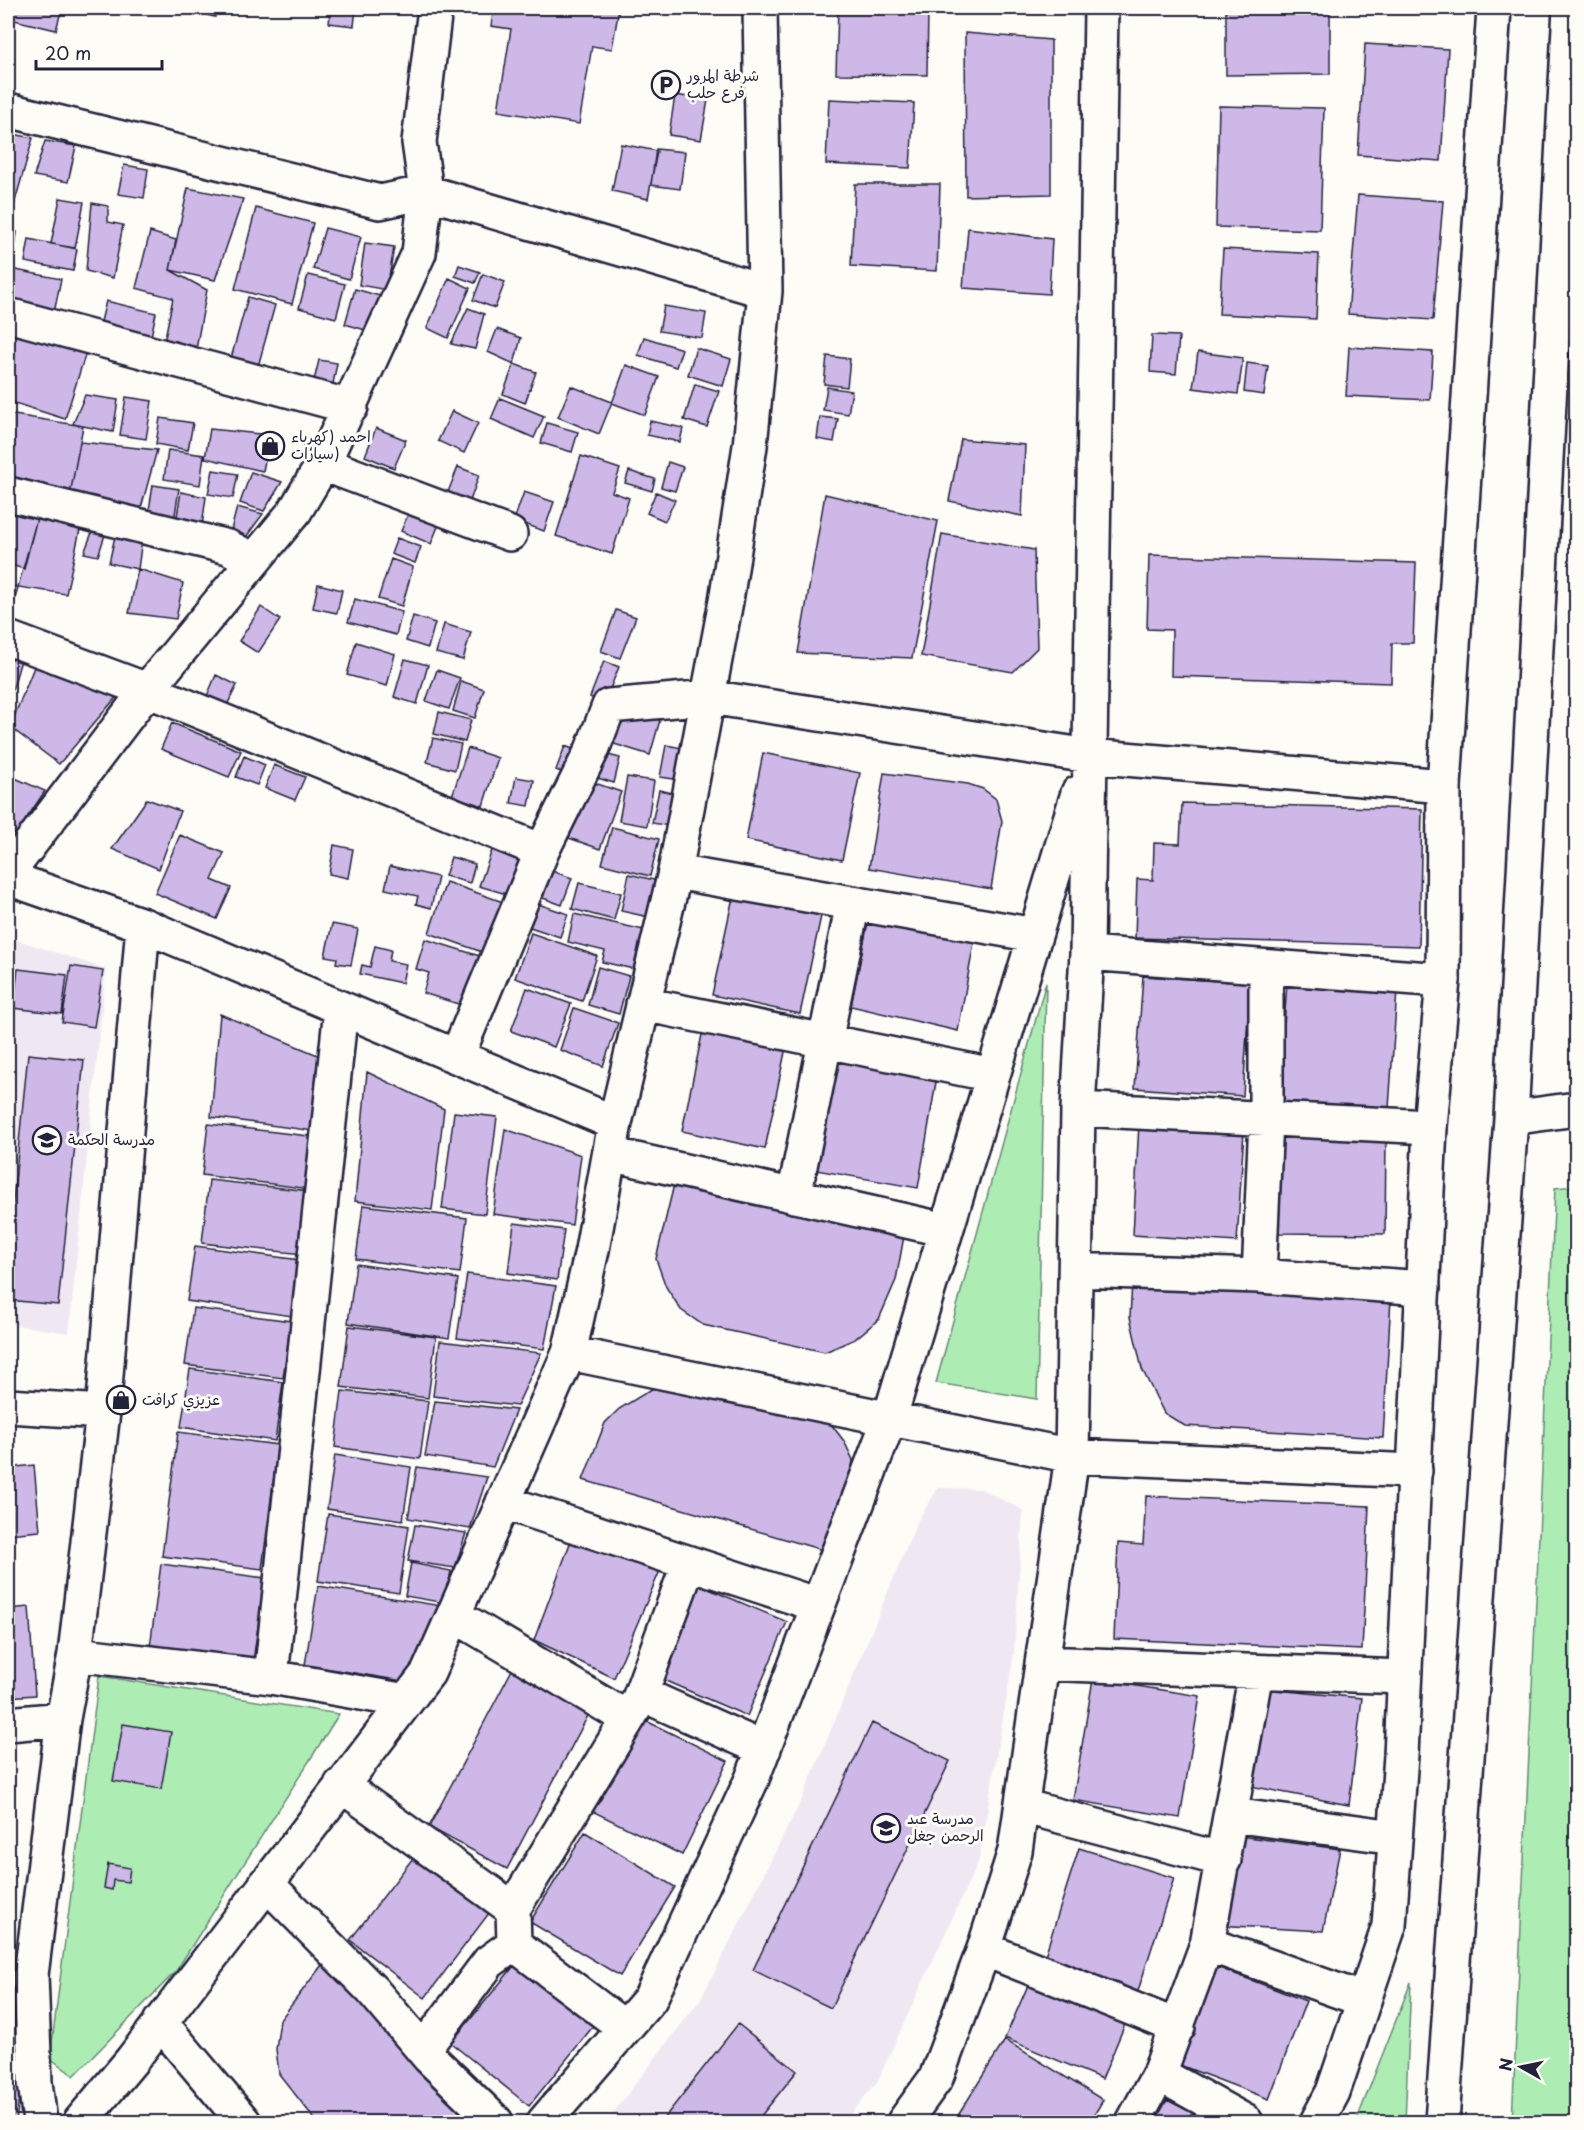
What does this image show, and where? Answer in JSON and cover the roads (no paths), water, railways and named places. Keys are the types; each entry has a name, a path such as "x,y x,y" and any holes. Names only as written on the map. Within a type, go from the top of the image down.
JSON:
{"street":[{"path":"8,873 147,690 295,511 323,464 351,407 419,253 426,192 419,142 435,8"},
{"path":"80,2122 160,2022 428,1673 569,1353 615,1123 675,872 709,698 750,446 765,291 760,8"},
{"path":"904,2122 936,2078 984,1949 1015,1851 1072,1456 1078,1109 1087,953 1101,8"},
{"path":"1317,2122 1333,2092 1389,1926 1415,1471 1430,1127 1443,980 1444,786 1494,8"},
{"path":"1442,2122 1511,1118 1570,8"},
{"path":"8,110 380,202 426,192 765,291"},
{"path":"8,315 351,407"},
{"path":"323,464 510,534"},
{"path":"8,494 228,547 253,560"},
{"path":"8,638 147,690 542,851"},
{"path":"457,1056 542,851 592,750 609,706 709,698 1089,756 1444,786"},
{"path":"544,2122 651,1999 764,1749 889,1420 1089,756"},
{"path":"675,872 1035,935"},
{"path":"8,878 143,925 615,1123"},
{"path":"794,1196 853,903"},
{"path":"40,2122 19,1980 75,1654 104,1412 143,925"},
{"path":"1087,953 1443,980"},
{"path":"1259,1276 1266,1119 1266,968"},
{"path":"643,1004 993,1075"},
{"path":"271,1677 341,1008"},
{"path":"1078,1109 1430,1127"},
{"path":"1511,1118 1574,1109"},
{"path":"610,1154 946,1230"},
{"path":"1076,1270 1259,1276 1423,1288"},
{"path":"569,1353 1072,1456 1415,1471"},
{"path":"8,1406 104,1412"},
{"path":"503,1502 819,1605"},
{"path":"514,1944 513,1909 637,1704 689,1563"},
{"path":"454,1615 622,1715 648,1697 764,1749"},
{"path":"75,1654 271,1677 406,1701"},
{"path":"1042,1663 1403,1677"},
{"path":"1132,2122 1159,2074 1207,1944 1224,1860 1256,1672"},
{"path":"8,1724 63,1719"},
{"path":"341,1785 513,1909"},
{"path":"1022,1806 1224,1860"},
{"path":"1232,1815 1395,1837"},
{"path":"266,1883 372,1990 423,2050 496,2122"},
{"path":"514,1944 626,2028"},
{"path":"423,2050 489,1962 514,1944"},
{"path":"1207,1944 1364,2000"},
{"path":"984,1949 1178,2026"},
{"path":"160,2022 244,2122"},
{"path":"1159,2074 1246,2122"}],"place":[{"name":"شرطة المرور فرع حلب","path":"666,85"},
{"name":"احمد (كهرباء سيارات)","path":"270,446"},
{"name":"مدرسة الحكمة","path":"47,1140"},
{"name":"عزيزي كرافت","path":"121,1400"},
{"name":"مدرسة عبد الرحمن جغل","path":"886,1828"}]}
